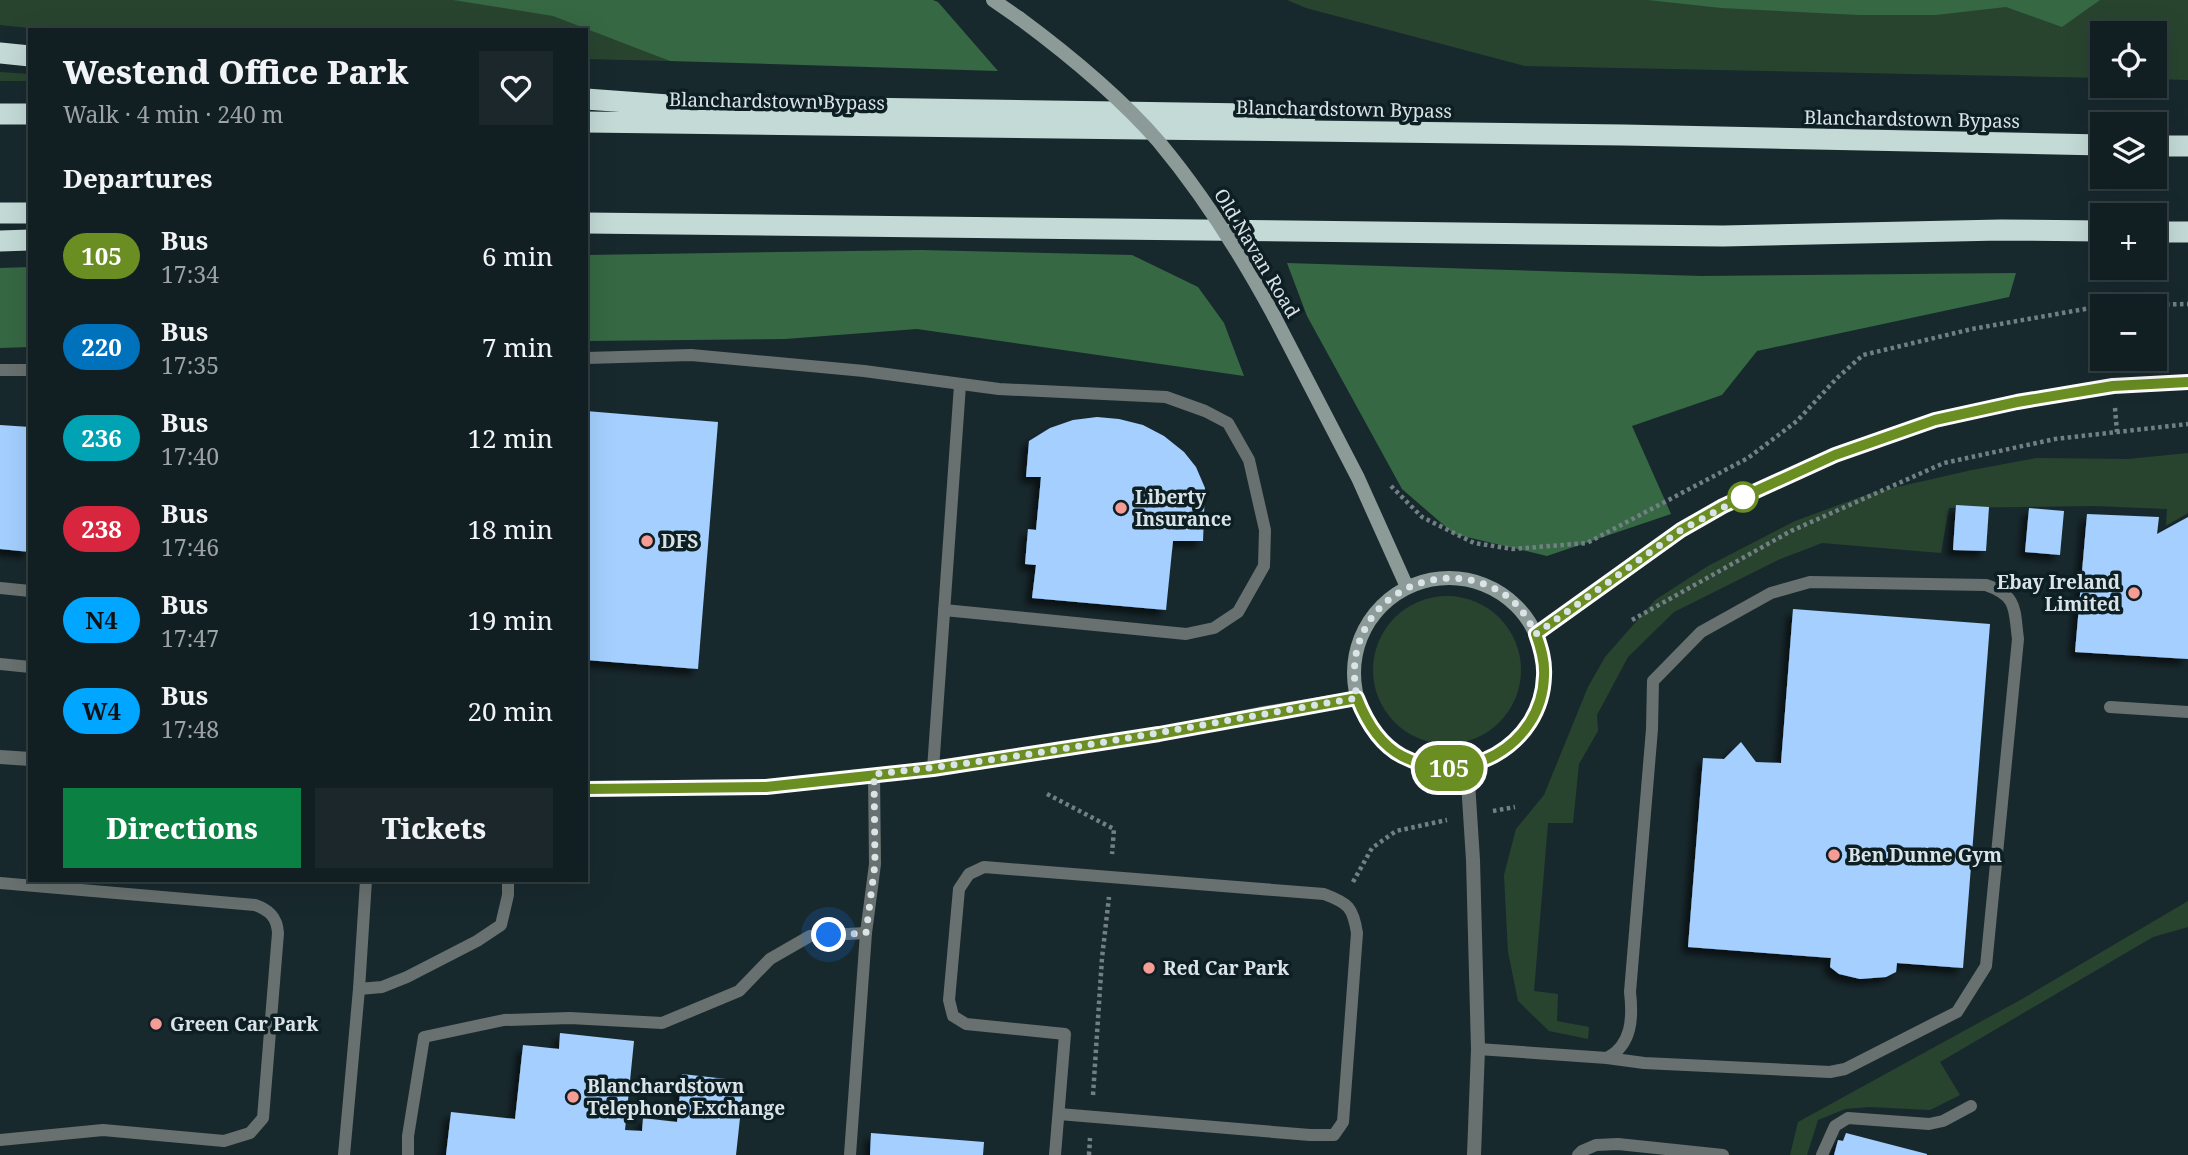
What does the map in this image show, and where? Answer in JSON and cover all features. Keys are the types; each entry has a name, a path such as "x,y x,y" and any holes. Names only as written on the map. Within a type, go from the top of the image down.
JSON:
{"highway":[{"path":"0,54 28,56"},
{"path":"588,99 668,105 1250,114 1623,135"},
{"path":"0,114 28,114"},
{"name":"Blanchardstown Bypass","path":"588,122 1623,135 2090,145"},
{"path":"2167,146 2188,146"},
{"path":"0,212 28,213"},
{"path":"588,223 1723,236 2001,230 2090,231"},
{"path":"2167,232 2188,232"},
{"path":"0,242 28,240"}],"street":[{"name":"Old Navan Road","path":"993,0 1069,55 1117,99 1158,141 1208,205 1274,316 1358,478 1407,587"},
{"path":"1536,634 1681,530 1723,506 1835,455 1935,420 2017,402 2113,386 2188,382"},
{"path":"1436,578 1459,578 1482,583 1499,591 1514,603 1527,617 1536,634 1543,655 1545,677 1539,706 1525,731 1504,751 1486,761 1467,767 1433,767 1402,756 1376,735 1364,717 1354,680 1354,663 1360,637 1378,609 1407,587 1436,578"},
{"path":"588,789 766,787 933,769 1159,734 1357,698"},
{"path":"0,757 28,759"},
{"path":"1467,767 1478,1049 1474,1155"}],"lane":[{"path":"588,358 691,355 864,371 999,389 1166,397 1205,411 1228,423 1249,460 1265,530 1264,566 1238,612 1213,628 1186,634 944,610"},
{"path":"0,370 28,370"},
{"path":"933,769 960,385"},
{"path":"1478,1049 1657,1064 1830,1072 1845,1069 1957,1012 1986,966 2018,639 2013,602 2001,590 1986,585 1810,582 1771,593 1701,632 1653,681 1652,729 1630,992 1632,1010 1629,1034 1618,1053 1607,1058"},
{"path":"0,588 28,591"},
{"path":"0,664 28,667"},
{"path":"2109,707 2188,712"},
{"path":"850,1155 866,933 875,864 874,774"},
{"path":"1055,1155 1065,1034 966,1024 953,1016 949,1000 959,889 969,874 984,867 1324,894 1342,901 1351,909 1357,933 1342,1122 1334,1135 1059,1114"},
{"path":"344,1155 366,882"},
{"path":"359,989 382,987 407,977 477,942 501,925 508,882"},
{"path":"0,883 84,885 201,901 255,905 265,909 277,923 263,1118 250,1133 224,1141 103,1130 0,1140"},
{"path":"408,1155 408,1136 424,1037 504,1020 570,1018 662,1023 739,991 770,960 810,936 866,933"},
{"path":"1822,1155 1835,1126 1848,1118 1929,1124 1943,1121 1970,1106"},
{"path":"1578,1155 1596,1145 1618,1144 1723,1155"}],"path":[{"path":"2167,304 2188,304"},
{"path":"1386,478 1393,490 1422,517 1474,543 1513,549 1587,543 1748,458 1797,421 1837,378 1863,355 1972,329 2090,308"},
{"path":"1632,620 1791,531 1944,463 2055,439 2188,424"},
{"path":"1047,794 1114,829 1102,957 1089,1155"},
{"path":"1342,901 1372,848 1396,831 1514,807"}],"green space":[{"path":"0,0 540,0 670,61 588,59 588,28 29,28 0,25"},
{"path":"453,0 933,0 938,2 998,71 670,61 553,16"},
{"path":"1287,0 2188,0 2188,80 2167,79 2167,21 2090,21 2090,78 1525,66 1306,8"},
{"path":"1648,0 2100,0 2062,27 2006,7 1936,15 1859,15 1721,8"},
{"path":"0,72 28,74 28,81 0,81"},
{"path":"921,250 1132,255 1198,287 1224,323 1244,376 917,329 785,339 588,341 588,255"},
{"path":"1287,263 1701,276 2016,273 2009,297 1757,351 1722,395 1632,426 1671,514 1547,556 1454,534 1402,489 1307,316"},
{"path":"28,267 28,347 0,348 0,268"},
{"path":"2188,453 2188,513 2166,526 2167,509 2095,506 1949,508 1941,553 1822,543 1778,560 1674,612 1628,657 1597,715 1598,731 1579,764 1573,823 1548,823 1534,991 1558,994 1557,1021 1589,1027 1588,1039 1549,1031 1518,1001 1508,952 1504,875 1516,829 1544,795 1588,687 1605,657 1655,600 1708,566 1795,521 1871,493 2036,458 2128,459"},
{"path":"1447,596 1475,601 1500,617 1516,642 1521,670 1516,698 1500,723 1475,739 1447,744 1419,739 1394,723 1378,698 1373,670 1378,642 1394,617 1419,601"},
{"path":"2188,901 2188,927 2153,937 1940,1062 1960,1095 1930,1110 1869,1107 1845,1109 1818,1120 1807,1155 1790,1155 1798,1122 2022,999"}],"building":[{"name":"DFS","path":"588,411 718,422 698,669 588,660"},
{"name":"Liberty Insurance","path":"1097,417 1143,425 1164,436 1184,452 1196,467 1205,488 1203,541 1173,541 1166,610 1032,598 1036,565 1025,564 1028,529 1036,530 1041,477 1026,477 1029,441 1050,428 1073,420"},
{"path":"0,425 28,427 28,552 0,549"},
{"path":"1956,505 1989,507 1986,551 1953,550"},
{"path":"2029,508 2064,511 2060,555 2025,552"},
{"name":"Ebay Ireland Limited","path":"2087,514 2159,517 2157,534 2188,517 2188,659 2075,652"},
{"name":"Ben Dunne Gym","path":"1793,609 1990,624 1963,968 1897,963 1896,972 1886,977 1860,979 1839,974 1830,967 1831,958 1688,947 1703,758 1724,759 1741,742 1756,762 1781,763"},
{"name":"Blanchardstown Telephone Exchange","path":"560,1033 634,1041 625,1130 642,1131 643,1118 677,1122 682,1074 744,1081 736,1155 446,1155 451,1112 515,1119 523,1045 559,1049"},
{"path":"871,1133 984,1142 983,1155 870,1155"},
{"path":"1846,1133 1927,1155 1834,1155 1838,1140 1843,1141"}],"bus line":[{"name":"105","path":"588,789 766,787 933,769 1159,734 1357,698 1364,717 1376,735 1402,756 1433,767 1467,767 1504,751 1525,731 1539,706 1545,677 1543,655 1536,634 1681,530 1723,506 1835,455 1935,420 2085,389 2188,382"}],"place":[{"name":"Liberty Insurance","path":"1121,508"},
{"name":"DFS","path":"647,541"},
{"name":"Ebay Ireland Limited","path":"2134,593"},
{"name":"Ben Dunne Gym","path":"1834,855"},
{"name":"Red Car Park","path":"1149,968"},
{"name":"Green Car Park","path":"156,1024"},
{"name":"Blanchardstown Telephone Exchange","path":"573,1097"}],"route":[{"path":"829,935 866,933 875,864 874,774 933,769 1071,748 1357,698 1354,663 1360,637 1378,609 1407,587 1436,578 1459,578 1482,583 1499,591 1514,603 1527,617 1536,634 1681,530 1743,497"}]}
